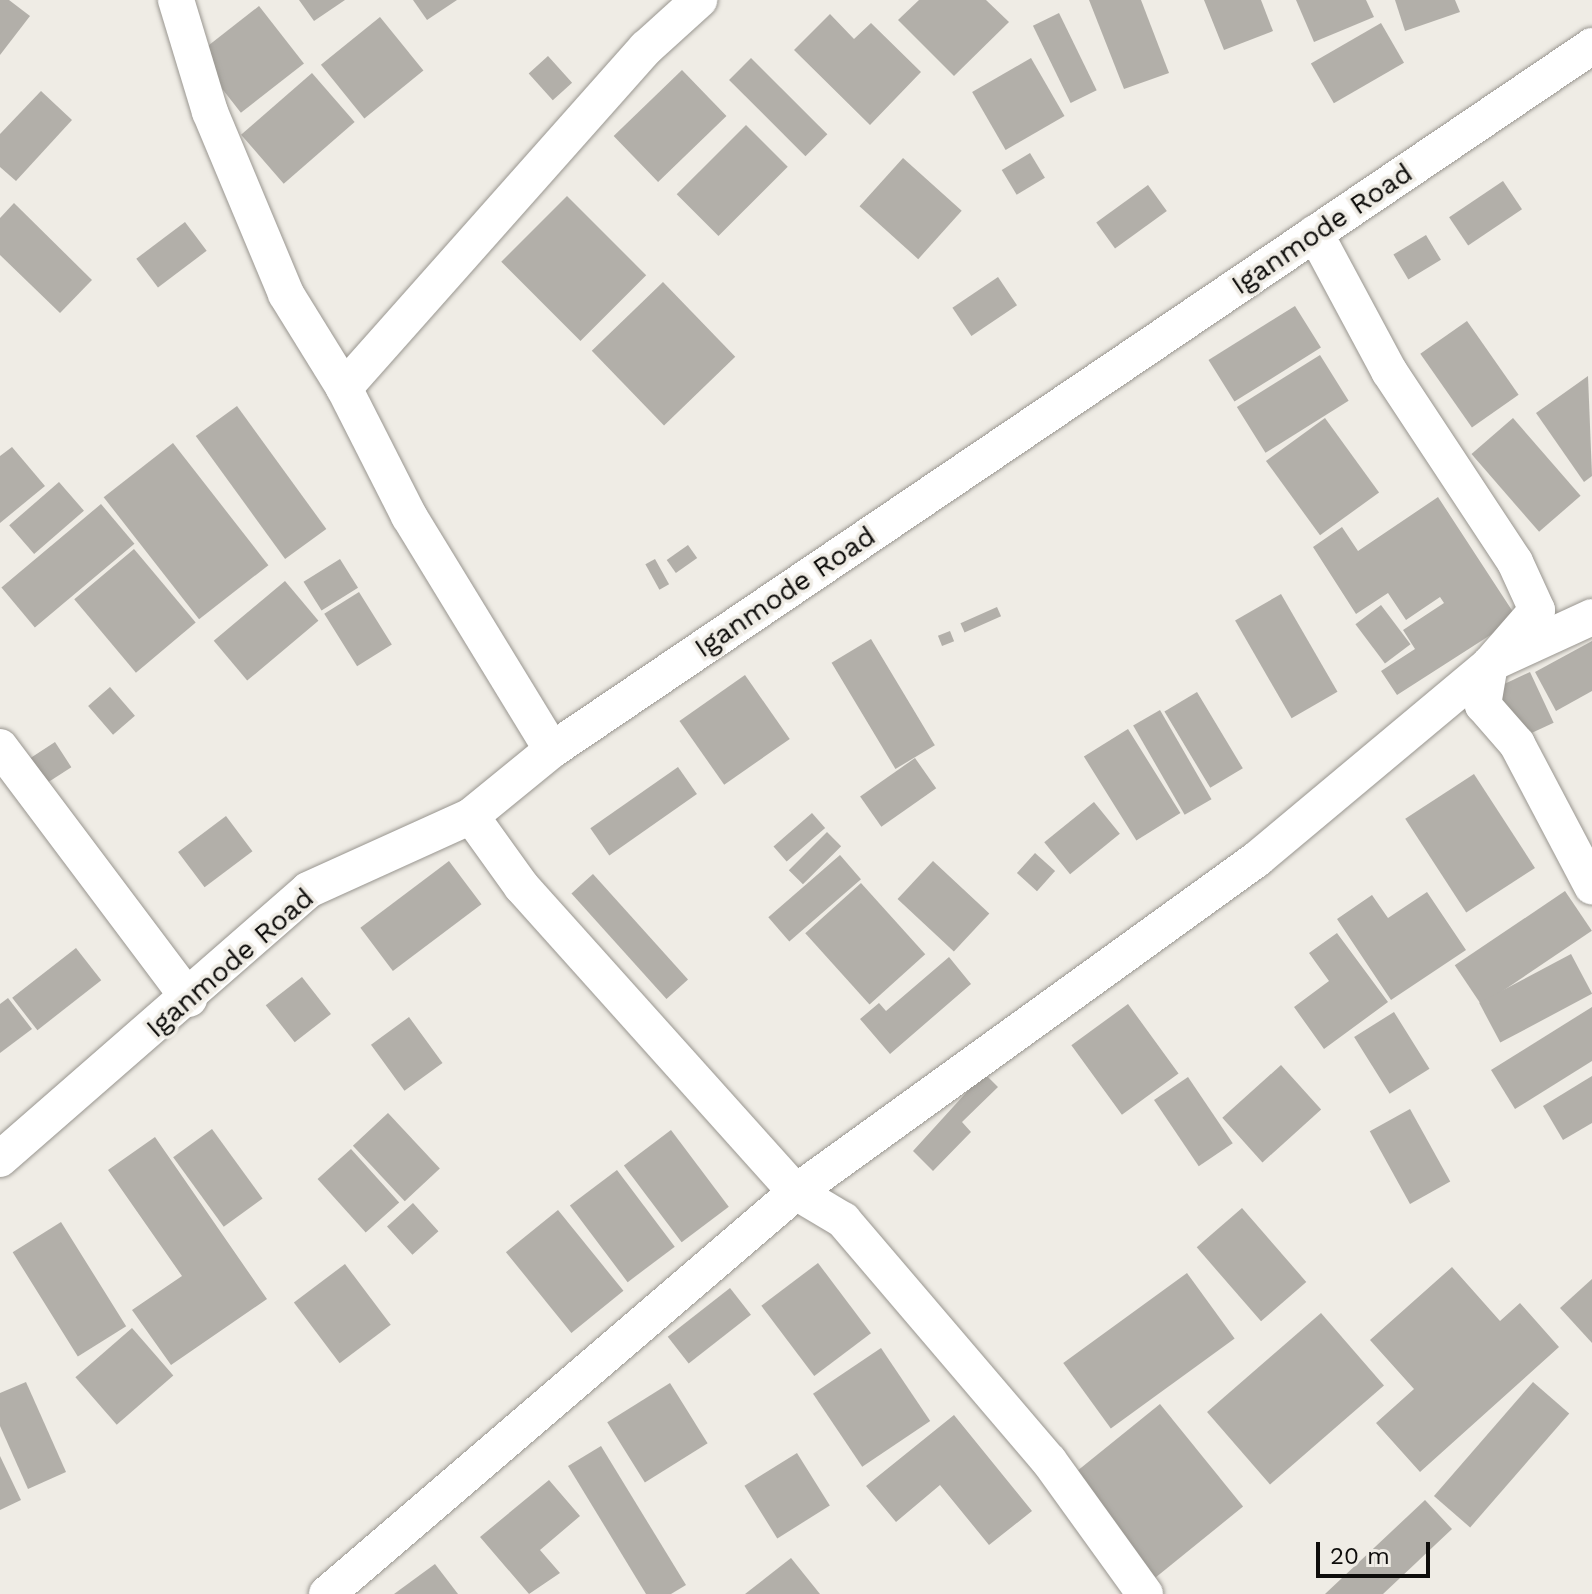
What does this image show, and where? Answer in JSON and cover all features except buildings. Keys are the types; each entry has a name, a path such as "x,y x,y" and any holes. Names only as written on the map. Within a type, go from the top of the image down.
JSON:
{"street":[{"path":"176,0 210,112 286,294 344,388 409,516 552,750"},
{"path":"344,388 646,48 699,0"},
{"name":"Iganmode Road","path":"0,1159 189,999 308,890 471,816 552,750 1591,48"},
{"path":"327,1594 796,1192 1257,859 1490,664 1537,610 1515,562 1389,371 1315,233"},
{"path":"1490,664 1592,617"},
{"path":"1490,664 1483,705 1517,744 1592,886"},
{"path":"0,747 189,999"},
{"path":"471,816 522,887 796,1192 843,1220 1049,1461 1145,1594"}]}
